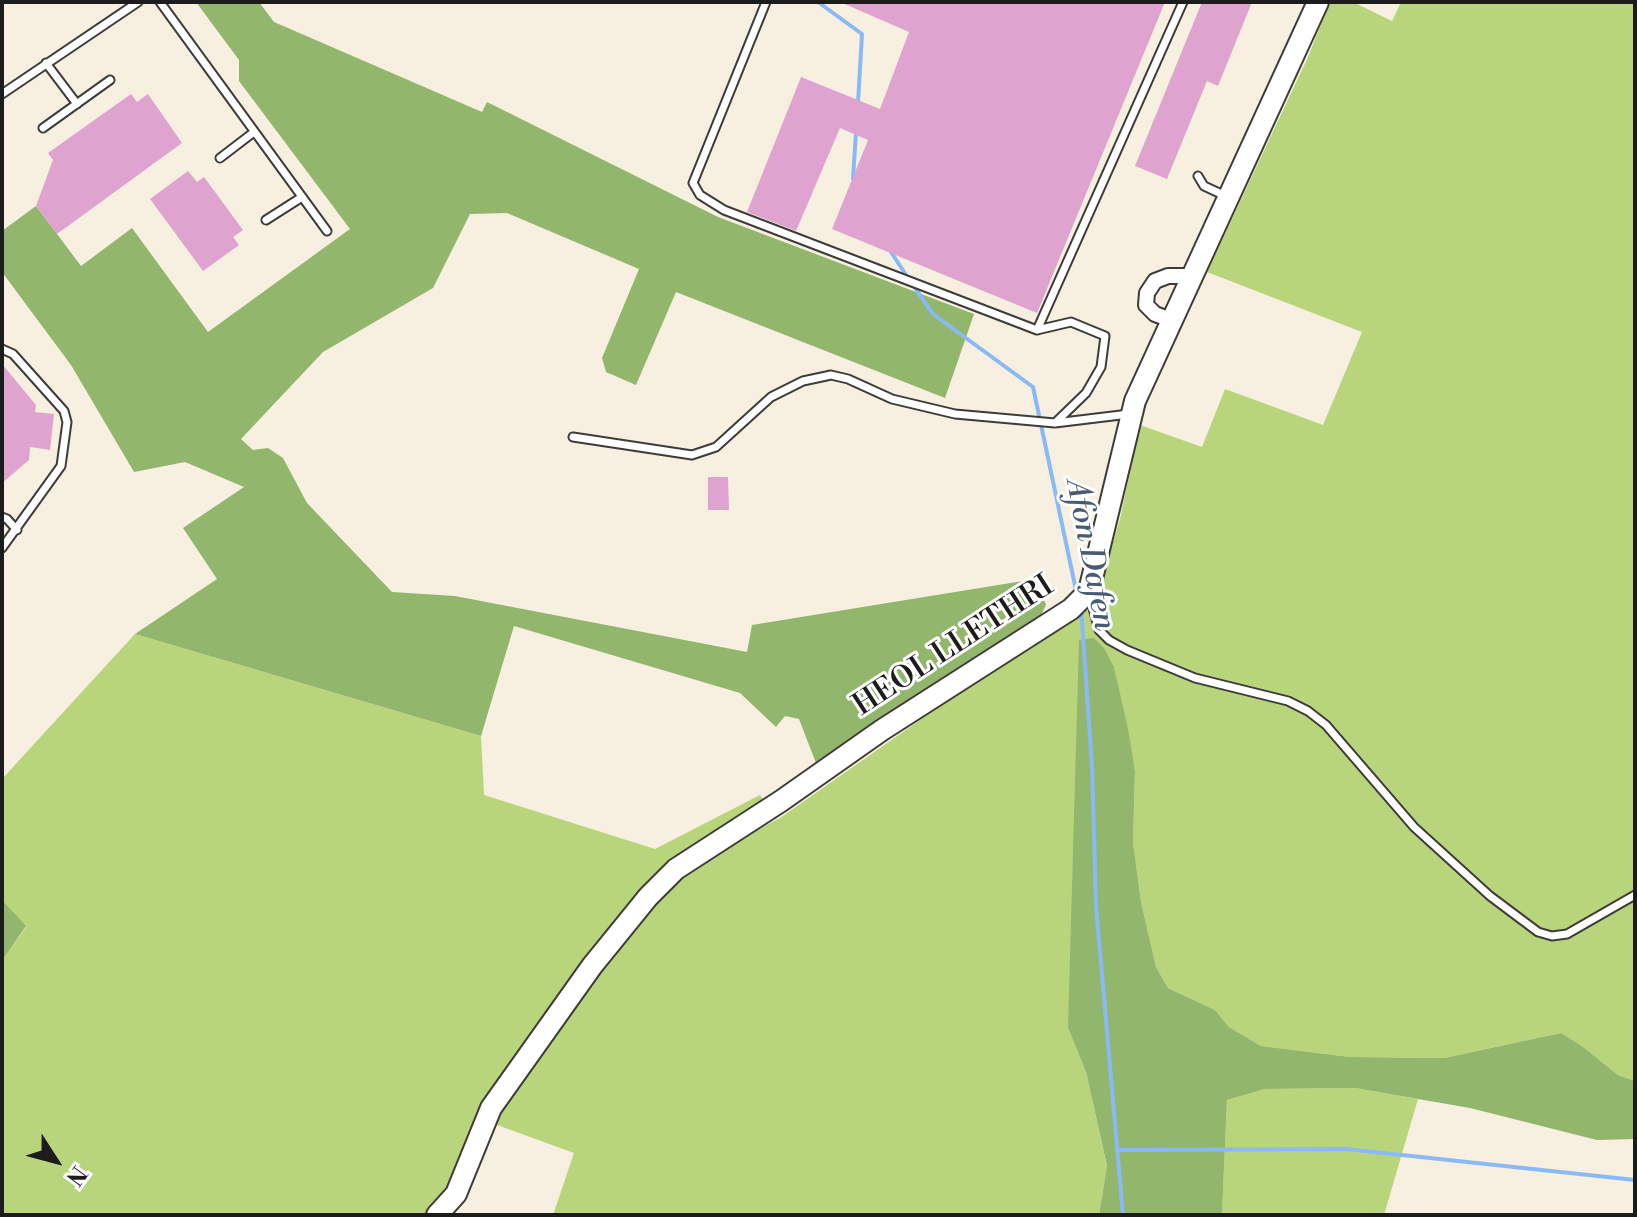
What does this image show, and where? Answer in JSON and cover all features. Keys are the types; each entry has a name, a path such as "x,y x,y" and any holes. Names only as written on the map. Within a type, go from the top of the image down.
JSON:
{"street":[{"name":"HEOL LLETHRI","path":"437,1215 456,1194 491,1108 592,966 648,897 676,869 882,730 1071,609 1089,591 1132,413 1171,320 1318,2"},
{"path":"1171,320 1155,314 1146,305 1147,293 1155,281 1168,276 1191,276"}],"lane":[{"path":"2,94 138,2"},
{"path":"160,2 327,231"},
{"path":"766,2 693,183 700,195 724,210 1037,330 1071,322 1105,336 1101,367 1086,393 1055,423"},
{"path":"1037,330 1183,2"},
{"path":"46,63 77,104"},
{"path":"43,128 110,80"},
{"path":"220,158 254,132"},
{"path":"1198,176 1204,186 1228,197"},
{"path":"266,220 302,197"},
{"path":"2,349 13,354 34,377 64,411 67,422 61,466 2,548"},
{"path":"573,437 692,455 716,447 771,397 803,381 831,375 848,379 892,399 955,414 1055,423 1132,413"},
{"path":"2,517 17,530"},
{"path":"1089,591 1099,630 1109,640 1195,678 1288,701 1308,711 1326,725 1414,827 1490,896 1538,932 1552,936 1567,934 1635,895"}],"green space":[{"path":"196,2 259,2 274,22 482,112 487,102 718,217 974,314 945,398 676,292 636,385 606,372 602,358 639,269 507,213 470,214 433,288 323,352 241,439 253,450 268,448 283,458 307,503 392,592 455,596 747,652 752,625 1029,580 1041,591 1046,605 1039,619 793,782 816,763 799,719 785,716 776,727 740,693 514,626 481,736 135,634 217,579 183,528 244,487 185,462 134,472 71,365 2,272 2,231 36,206 81,266 132,228 208,332 350,229 239,81 239,60"},
{"path":"1330,2 1353,2 1392,21 1401,2 1635,2 1635,1081 1618,1075 1561,1033 1444,1058 1350,1057 1261,1046 1229,1027 1215,1010 1168,988 1156,967 1141,902 1133,842 1135,771 1114,667 1068,1028 1086,1072 1107,1167 1099,1215 553,1215 574,1153 489,1122 588,981 679,877 724,847 780,818 1020,650 1099,587 1120,519 1140,425 1202,447 1225,389 1323,425 1362,332 1207,272 1308,57"},
{"path":"135,634 481,736 484,795 655,849 760,795 770,808 676,869 491,1108 437,1215 2,1215 2,961 26,927 2,900 2,779"},
{"path":"1094,638 1104,648 1114,667 1128,729 1135,771 1133,842 1141,902 1156,967 1168,988 1215,1010 1229,1027 1261,1046 1350,1057 1444,1058 1561,1033 1618,1075 1635,1081 1635,1139 1597,1140 1470,1108 1355,1088 1265,1089 1227,1100 1222,1215 1099,1215 1107,1166 1086,1072 1068,1028 1079,640"},
{"path":"2,900 26,926 2,961"},
{"path":"1355,1088 1418,1099 1384,1215 1222,1215 1227,1100 1265,1089"}],"building":[{"path":"840,2 1165,2 1037,313 832,229 868,140 840,128 796,231 747,212 801,77 880,109 909,32"},
{"path":"1202,2 1252,2 1218,86 1207,81 1167,179 1135,166"},
{"path":"131,94 137,102 148,94 182,143 57,234 36,206 53,160 48,153"},
{"path":"188,171 197,182 204,177 243,230 233,237 239,245 203,271 150,199"},
{"path":"2,364 36,405 35,412 54,414 50,450 30,447 29,460 2,483"},
{"path":"708,477 728,477 729,510 708,510"}],"waterway":[{"name":"Afon Dafen","path":"818,2 862,34 858,103"},
{"name":"Afon Dafen","path":"853,179 856,132"},
{"name":"Afon Dafen","path":"891,252 908,278"},
{"name":"Afon Dafen","path":"913,285 933,314 1033,387 1077,595"},
{"name":"Afon Dafen","path":"1081,607 1092,766 1096,906 1123,1215"},
{"path":"1117,1150 1346,1149 1635,1180"}]}
